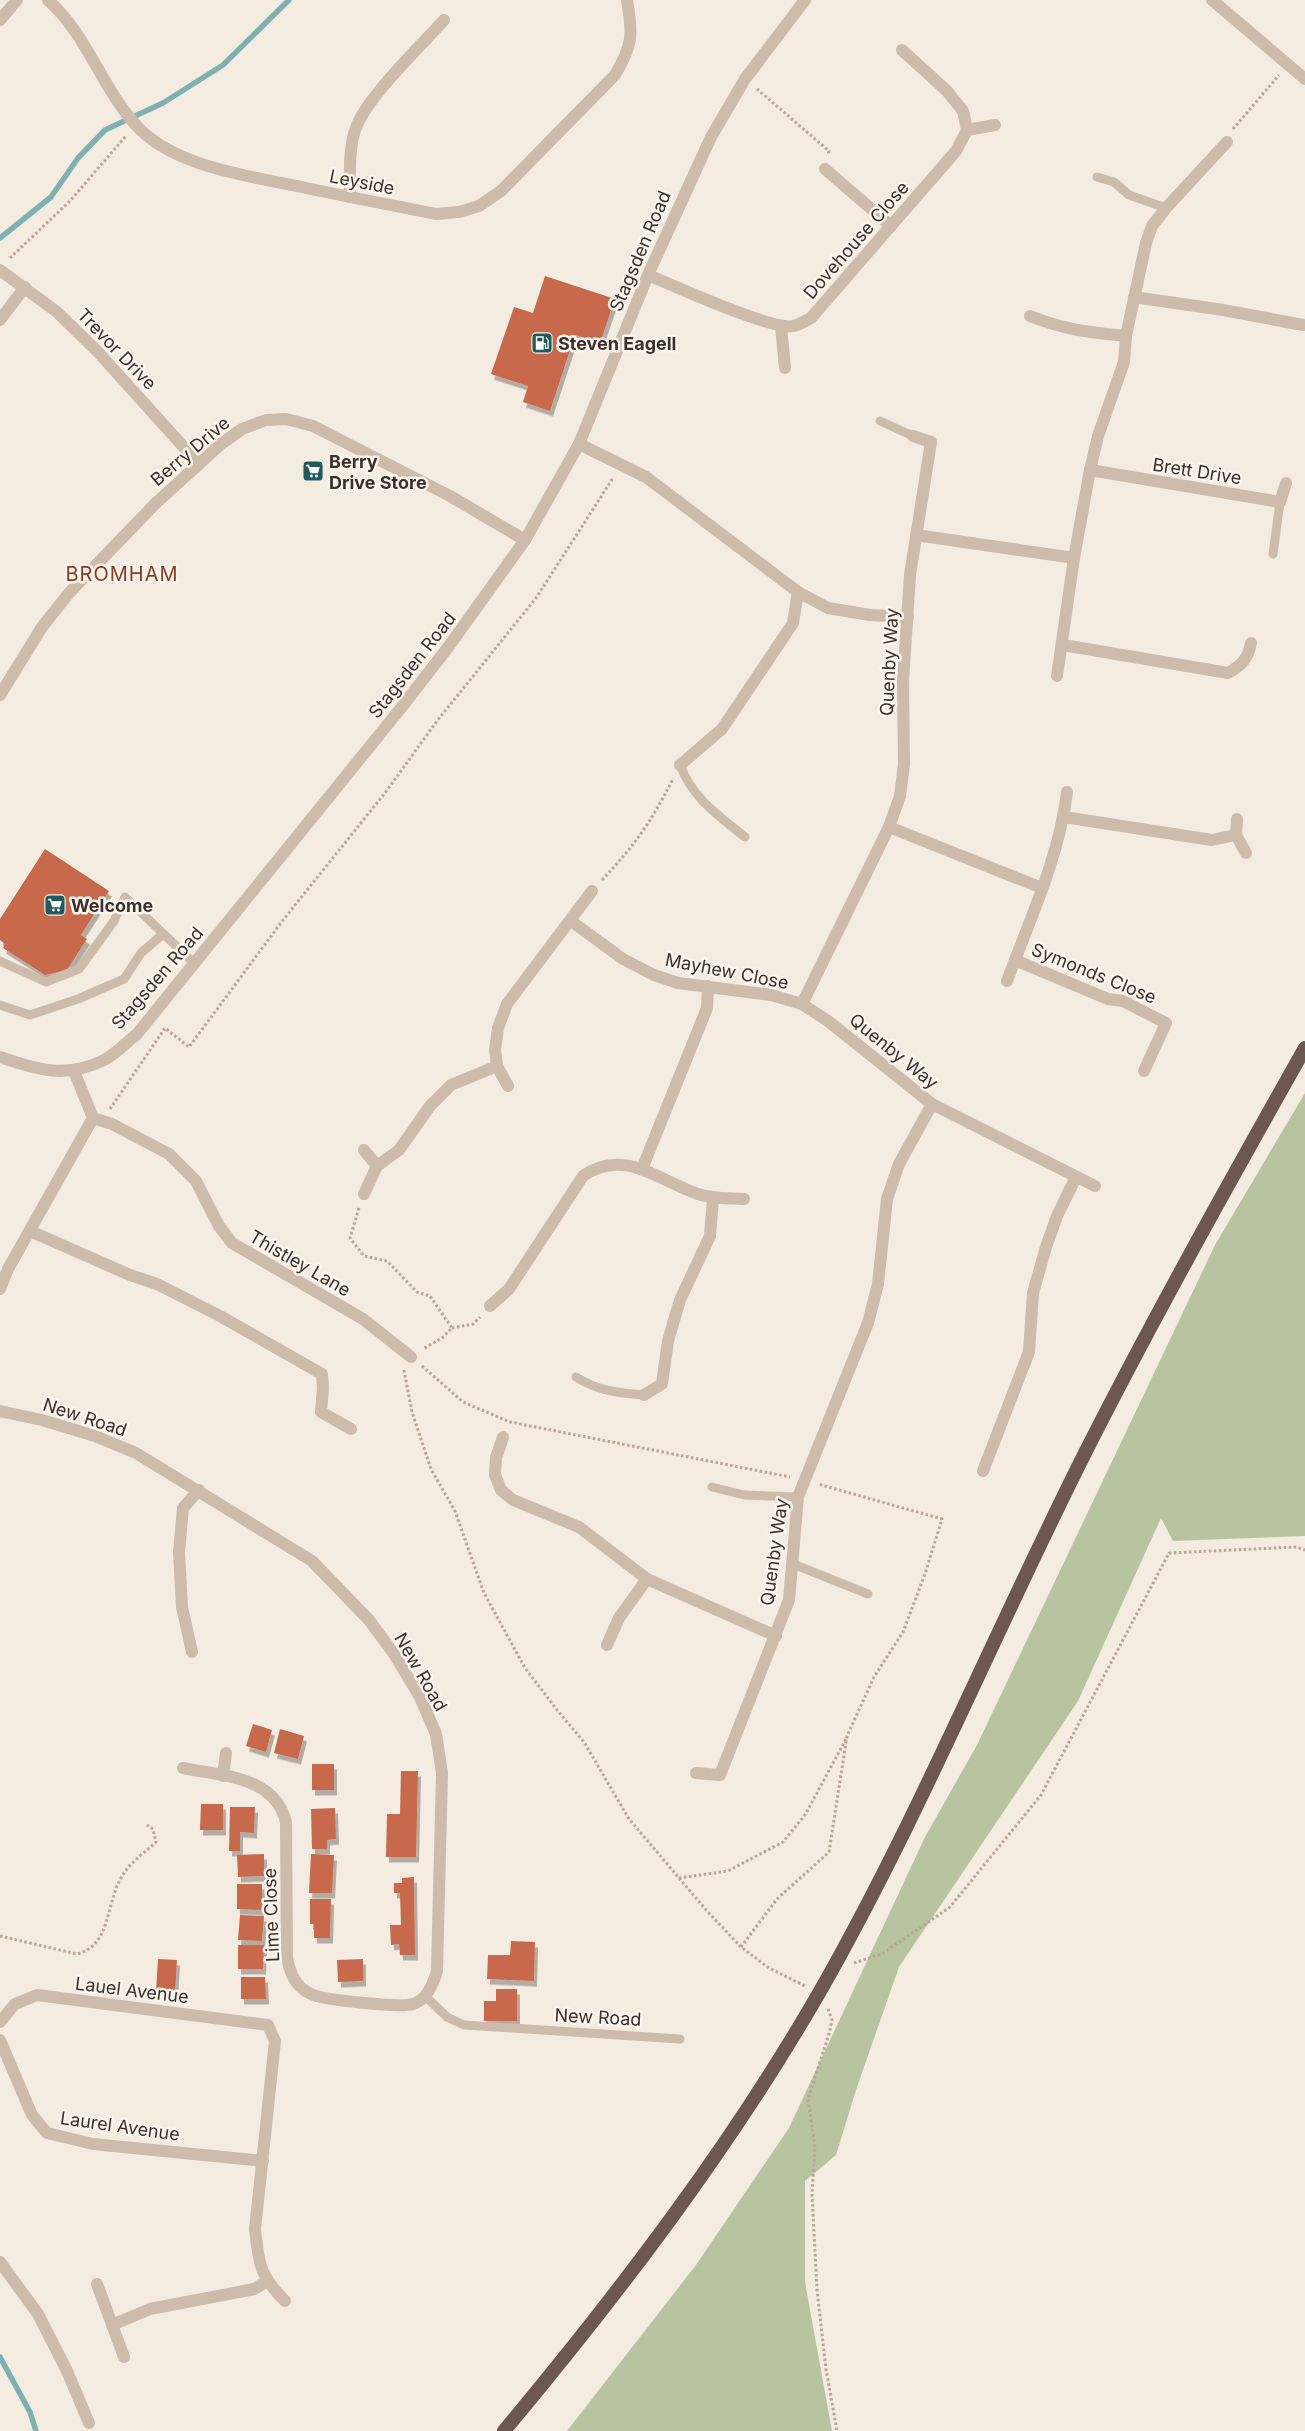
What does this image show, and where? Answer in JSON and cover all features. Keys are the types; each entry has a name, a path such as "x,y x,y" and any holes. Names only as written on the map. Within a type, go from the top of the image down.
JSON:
{"highway":[{"path":"504,2431 579,2341 718,2154 818,1995 913,1818 1004,1619 1086,1450 1211,1214 1305,1048"}],"street":[{"path":"0,20 17,0"},
{"name":"Leyside","path":"48,0 73,26 135,125 161,146 194,161 228,172 436,214 459,212 479,206 502,191 615,75 627,54 632,28 627,0"},
{"name":"Stagsden Road","path":"0,1056 53,1073 74,1071 105,1060 137,1034 449,646 525,540 579,444 648,275 696,166 745,79 805,0"},
{"path":"1212,0 1305,79"},
{"path":"350,197 350,158 356,126 367,107 444,20"},
{"path":"902,50 947,91 962,111 967,130 995,125"},
{"name":"Dovehouse Close","path":"648,275 759,320 793,327 810,318 956,151 967,130"},
{"path":"1057,676 1063,645 1074,558 1090,470 1098,436 1124,362 1126,336 1146,243 1152,226 1166,208 1227,142"},
{"path":"825,169 891,226"},
{"name":"Trevor Drive","path":"4,265 25,287 57,312 98,352 199,464"},
{"path":"0,320 25,287"},
{"path":"1134,297 1223,310 1304,328"},
{"path":"1030,316 1059,328 1126,336"},
{"path":"781,326 785,368"},
{"name":"Berry Drive","path":"0,695 42,627 70,593 156,502 221,444 242,429 266,420 286,419 313,426 450,496 525,540"},
{"name":"Quenby Way","path":"696,1773 720,1775 789,1600 794,1564 798,1497 868,1323 878,1284 887,1199 899,1164 932,1104 828,1021 802,1004 889,827 900,796 904,764 903,681 910,575 931,442 913,436"},
{"path":"579,444 646,478 798,592 828,608 870,615 908,617"},
{"name":"Brett Drive","path":"1090,470 1280,502"},
{"path":"1280,502 1286,483"},
{"path":"916,535 1074,558"},
{"path":"680,766 722,729 793,623 798,592"},
{"path":"1063,645 1228,673 1240,666 1248,656 1251,643"},
{"name":"Symonds Close","path":"1007,980 1052,861 1064,817 1067,792"},
{"path":"1064,817 1212,840 1236,835"},
{"path":"1237,819 1236,835 1246,853"},
{"path":"889,827 1042,888"},
{"path":"508,1086 497,1066 495,1050 498,1028 507,1004 592,891"},
{"name":"Mayhew Close","path":"571,921 623,959 654,975 678,983 771,996 802,1004"},
{"name":"Symonds Close","path":"1015,960 1108,999 1123,1001 1166,1023 1144,1071"},
{"path":"642,1168 707,1008 708,986"},
{"path":"364,1194 377,1166 399,1150 430,1106 451,1085 497,1066"},
{"path":"0,1289 93,1118 74,1071"},
{"path":"932,1104 1095,1186"},
{"name":"Thistley Lane","path":"93,1118 112,1124 169,1154 196,1180 219,1226 232,1243 363,1319 411,1357"},
{"path":"364,1150 377,1166"},
{"path":"490,1306 509,1289 583,1176 593,1169 612,1164 642,1168 698,1194 713,1198 744,1198"},
{"path":"983,1470 1029,1352 1033,1293 1057,1216 1076,1177"},
{"path":"644,1395 662,1384 668,1341 680,1300 710,1236 713,1198"},
{"path":"30,1231 130,1275 157,1284 220,1316 322,1374 321,1412 351,1428"},
{"name":"New Road","path":"0,1411 42,1420 95,1436 136,1453 199,1490 312,1561 369,1620 394,1654 420,1697 436,1734 442,1773 437,1971 432,1986 425,1996"},
{"path":"503,1437 496,1458 495,1475 501,1490 513,1500 579,1527 647,1579 776,1636"},
{"path":"192,1652 182,1607 179,1552 184,1508 199,1490"},
{"path":"607,1645 619,1618 647,1579"},
{"path":"223,1776 226,1753"},
{"name":"Lime Close","path":"183,1768 223,1776 263,1788 273,1795 283,1809 286,1822 287,1957 291,1976 300,1987 312,1995 391,2005 414,2004 425,1996"},
{"name":"Lauel Avenue","path":"0,2022 15,2004 37,1995 268,2025 275,2041 262,2161"},
{"name":"Laurel Avenue","path":"0,2040 32,2114 47,2133 94,2144 262,2161"},
{"path":"262,2161 255,2229 258,2256 266,2282 285,2301"},
{"path":"0,2262 38,2314 67,2370 89,2423"},
{"path":"112,2325 150,2309 254,2289 266,2282"},
{"path":"97,2284 124,2357"}],"lane":[{"path":"1097,177 1114,182 1129,196 1166,208"},
{"path":"880,421 913,436"},
{"path":"1273,554 1280,502"},
{"path":"680,766 693,793 745,837"},
{"path":"0,961 46,982 78,969 114,921 125,897 195,964"},
{"path":"0,1005 30,1015 78,999 124,978 140,953 163,934"},
{"path":"576,1377 592,1387 614,1393 644,1395"},
{"path":"712,1487 744,1495 798,1497"},
{"path":"794,1564 868,1594"},
{"name":"New Road","path":"425,1996 447,2017 464,2025 680,2039"}],"path":[{"path":"1227,142 1235,126 1288,65"},
{"path":"745,79 829,151 825,169"},
{"path":"4,265 70,201 135,125"},
{"path":"93,1118 108,1111 165,1028 189,1047 283,920 385,793 437,721 536,598 621,464"},
{"path":"592,891 632,848 656,812 680,766"},
{"path":"364,1194 350,1238 364,1256 387,1261 417,1292 430,1296 452,1328"},
{"path":"490,1306 473,1324 452,1328 442,1338 411,1357 404,1369 412,1412 431,1469 455,1511 484,1593 525,1668 584,1742 629,1820 741,1947 769,1968 799,1981 825,2000 832,2020 808,2099 814,2147 812,2194 817,2290 826,2369 838,2431"},
{"path":"411,1357 462,1402 510,1422 804,1480 942,1520 925,1574 903,1632 874,1677 847,1736 804,1815 783,1842 728,1871 679,1878"},
{"path":"832,1970 882,1954 950,1907 1041,1795 1169,1553 1296,1547 1305,1550"},
{"path":"741,1947 777,1899 829,1852 847,1736"},
{"path":"0,1936 76,1954 87,1951 102,1935 120,1879 127,1868 156,1842 153,1829 147,1825"}],"green space":[{"path":"1305,1093 1305,1536 1173,1541 1161,1518 1078,1701 899,1967 856,2090 836,2155 805,2181 805,2282 832,2431 567,2431 696,2265 789,2128 925,1837 977,1745 1215,1245"}],"building":[{"path":"545,276 615,299 600,343 575,335 550,411 523,402 528,386 491,374 514,307 533,313"},
{"name":"Welcome","path":"45,849 109,891 81,935 87,939 67,970 45,975 3,948 5,944 0,940 0,919"},
{"path":"253,1724 272,1730 266,1752 246,1746"},
{"path":"280,1729 304,1736 298,1759 274,1753"},
{"path":"312,1764 334,1764 334,1790 312,1790"},
{"path":"401,1771 418,1771 416,1857 386,1857 387,1814 400,1814"},
{"path":"201,1804 223,1804 223,1830 200,1830"},
{"path":"230,1807 255,1807 254,1833 240,1832 240,1851 229,1851"},
{"path":"335,1808 336,1839 327,1840 327,1849 312,1849 311,1809"},
{"path":"264,1854 264,1876 238,1877 237,1855"},
{"path":"311,1854 334,1855 332,1893 309,1893"},
{"path":"414,1877 415,1955 400,1955 399,1944 391,1945 390,1925 401,1925 400,1893 394,1893 394,1883 402,1883 402,1878"},
{"path":"237,1884 262,1884 262,1910 237,1909"},
{"path":"310,1899 331,1899 330,1938 314,1938 314,1924 310,1924"},
{"path":"240,1915 264,1916 262,1941 238,1940"},
{"path":"511,1941 535,1942 534,1981 487,1979 488,1955 510,1955"},
{"path":"238,1945 264,1945 263,1969 238,1969"},
{"path":"158,1959 177,1960 175,1993 156,1992"},
{"path":"363,1959 363,1981 338,1982 337,1960"},
{"path":"241,1977 265,1977 266,1999 241,1999"},
{"path":"496,1989 517,1989 517,2021 484,2021 484,2001 496,2001"}],"waterway":[{"path":"0,238 51,197 78,158 105,130 163,103 223,65 289,0"},
{"path":"0,2357 30,2412 36,2431"}],"place":[{"name":"Steven Eagell","path":"542,343"},
{"name":"Berry Drive Store","path":"313,471"},
{"name":"Welcome","path":"55,905"}],"district":[{"name":"BROMHAM","path":"122,574"}]}
